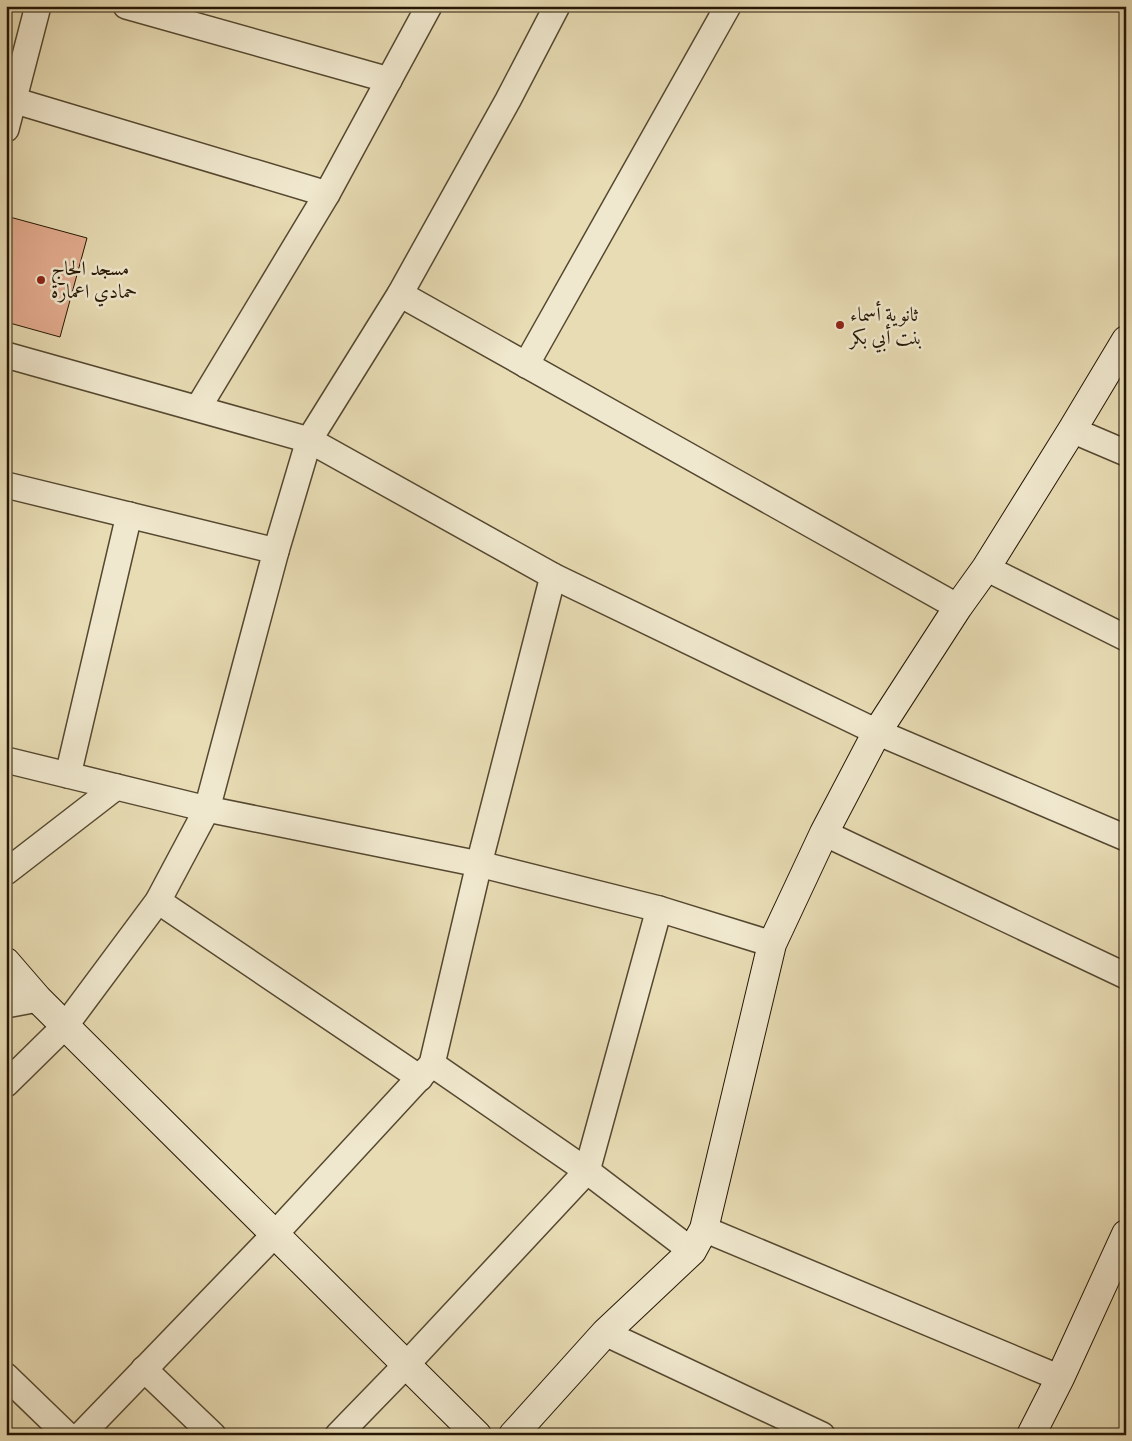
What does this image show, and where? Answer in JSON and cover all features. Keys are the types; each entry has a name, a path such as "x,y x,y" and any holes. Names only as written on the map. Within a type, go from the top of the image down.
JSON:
{"street":[{"path":"6,129 10,99 38,6"},
{"path":"126,6 389,80"},
{"path":"198,408 327,194 429,6"},
{"path":"6,1084 65,1026 158,901 207,810 276,552 309,440 400,294 504,108 557,6"},
{"path":"526,365 728,6"},
{"path":"10,99 327,194"},
{"path":"400,294 958,607"},
{"path":"513,1435 605,1333 698,1240 772,944 824,833 876,732 958,607 986,568 1126,340"},
{"path":"6,355 309,440 553,576 876,732 1126,838"},
{"path":"1072,430 1126,453"},
{"path":"6,485 276,552"},
{"path":"68,775 129,515"},
{"path":"986,568 1126,638"},
{"path":"81,1435 275,1234 426,1071 553,576"},
{"path":"6,760 207,810 479,864 659,909 772,944"},
{"path":"6,872 116,787"},
{"path":"824,833 1126,976"},
{"path":"158,901 698,1240 1060,1378"},
{"path":"338,1435 587,1171 659,909"},
{"path":"6,962 38,999 477,1435"},
{"path":"6,1005 38,999"},
{"path":"1031,1435 1123,1249"},
{"path":"605,1333 822,1435"},
{"path":"144,1370 214,1435"},
{"path":"6,1376 67,1435"}],"building":[{"name":"مسجد الحاج حمادي اعمارة","path":"6,216 87,238 60,337 6,322"}],"place":[{"name":"مسجد الحاج حمادي اعمارة","path":"41,280"},
{"name":"ثانوية أسماء بنت أبي بكر","path":"840,325"}]}
